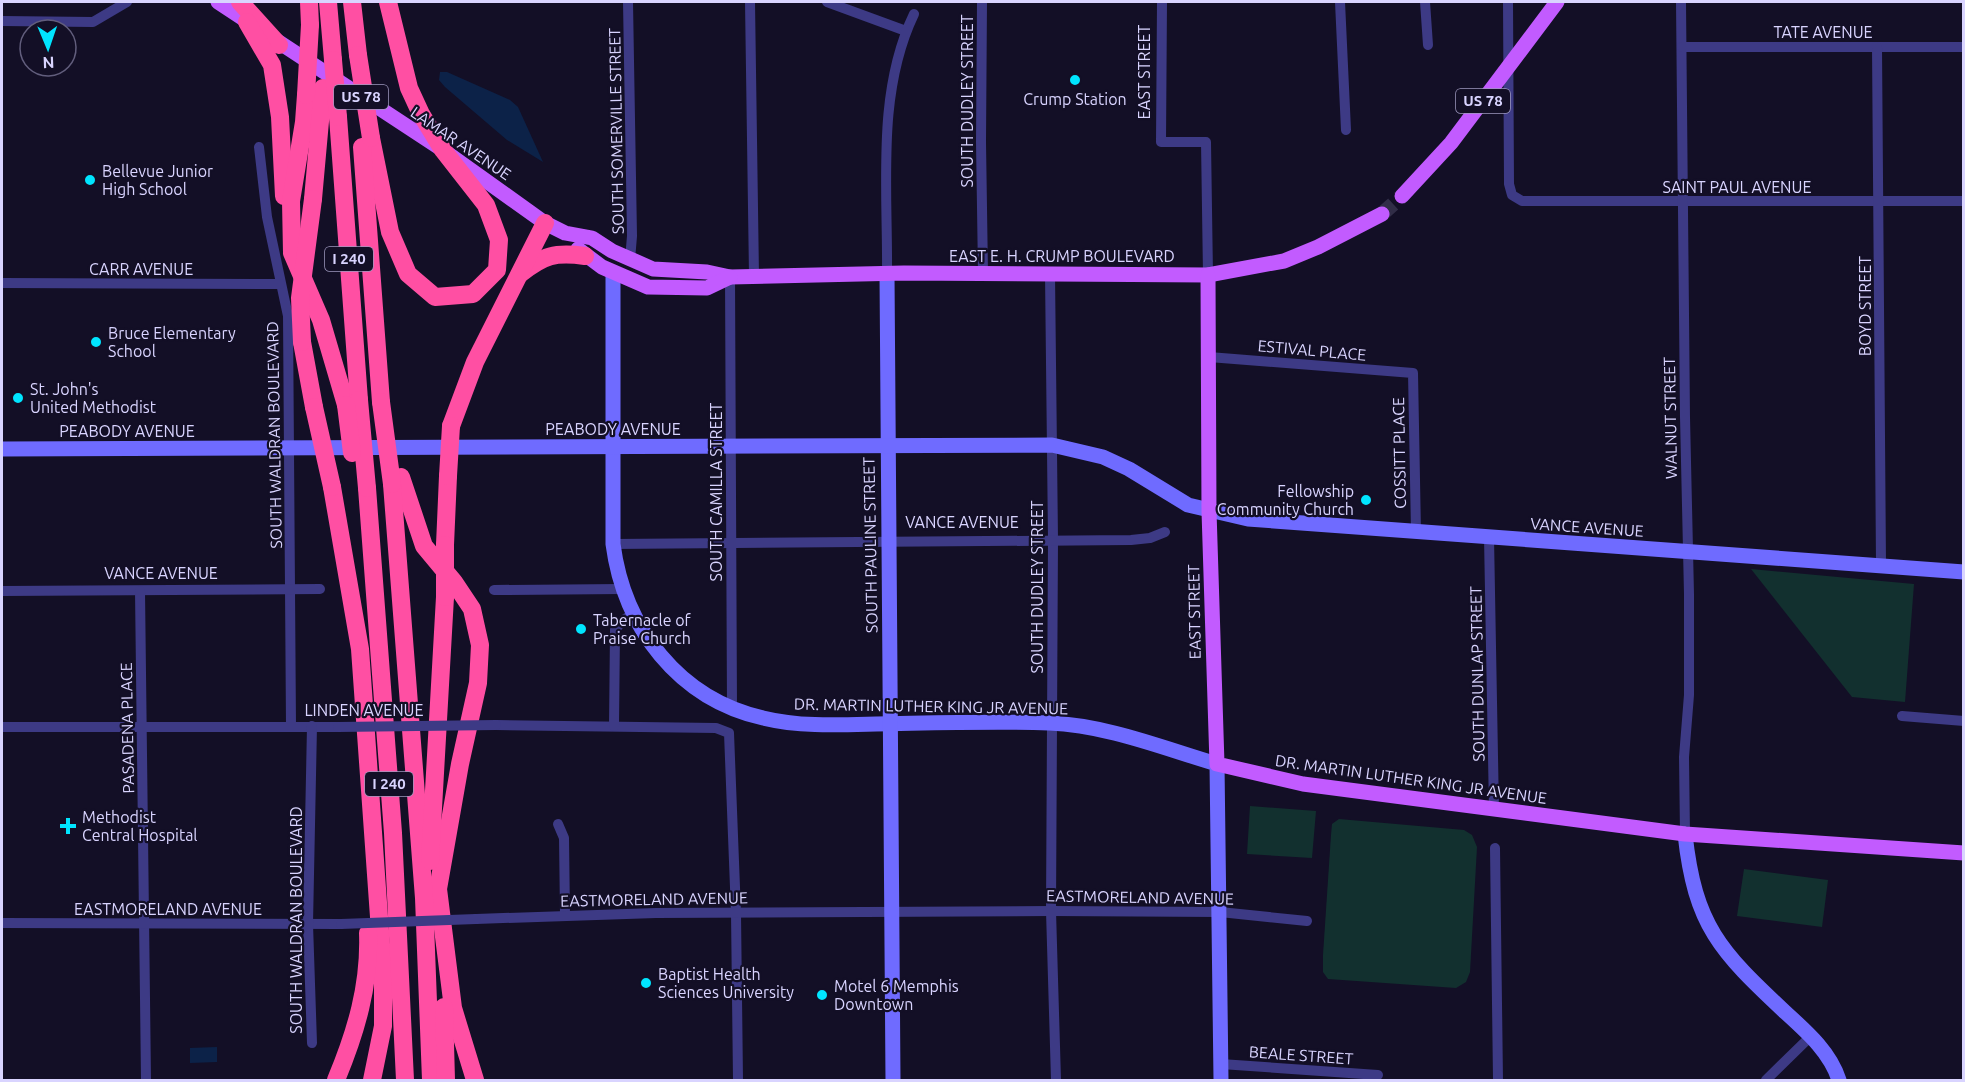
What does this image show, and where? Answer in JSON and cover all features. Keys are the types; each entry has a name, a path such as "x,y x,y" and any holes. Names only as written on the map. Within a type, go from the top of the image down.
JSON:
{"highway":[{"path":"240,2 279,45"},
{"path":"291,253 291,201 304,123 310,25 309,2"},
{"path":"328,2 333,60 323,88 330,114 313,199 300,298 302,342 332,487 360,649 384,1006 380,1052 372,1080"},
{"name":"I 240","path":"352,2 366,134 375,314 397,480 424,898 431,1080"},
{"path":"366,134 390,232 408,273 435,297 473,294 497,270 499,240 486,205 443,150 409,88 388,2"},
{"path":"247,22 272,65 280,117 285,213 291,253 321,320 353,402"},
{"name":"I 240","path":"330,114 353,402 374,585 393,833 405,1080"},
{"path":"424,898 432,847 451,426 475,363 546,223"},
{"path":"517,277 552,255 562,253 585,256"},
{"path":"397,480 424,546 454,582 472,609 480,645 478,683 460,764 438,889 443,943 456,1026 475,1080"},
{"path":"336,1080 361,1009 368,972 366,882 369,784"},
{"path":"443,943 446,1080"}],"main road":[{"name":"LAMAR AVENUE","path":"218,2 279,45 443,150 546,223 565,233"},
{"name":"US 78","path":"1402,196 1451,143 1557,2"},
{"name":"EAST E. H. CRUMP BOULEVARD","path":"565,233 592,238 630,260 653,269 706,272 730,277 983,273 1208,275 1284,261 1318,247 1382,214"},
{"name":"EAST E. H. CRUMP BOULEVARD","path":"565,233 585,256 613,273 648,287 707,288 730,277"},
{"name":"DR. MARTIN LUTHER KING JR AVENUE","path":"613,273 613,544 622,589 651,646 675,672 714,699 732,708 761,718 795,723 1052,723 1122,736 1217,764 1303,784 1494,811 1685,834 1816,845 1964,853"},
{"name":"SOUTH PAULINE STREET","path":"887,274 893,1080"},
{"name":"EAST STREET","path":"1208,275 1209,511 1217,764 1221,1080"},
{"name":"PEABODY AVENUE","path":"2,449 1052,446 1103,457 1129,469 1188,505 1209,511"},
{"name":"VANCE AVENUE","path":"1209,511 1248,519 1964,572"},
{"path":"1685,834 1698,906 1709,927 1740,969 1811,1036 1826,1054 1839,1080"}],"street":[{"path":"2,21 93,22 127,2"},
{"name":"SOUTH SOMERVILLE STREET","path":"628,2 632,236 630,260"},
{"path":"750,2 754,276"},
{"path":"827,2 906,31"},
{"name":"SOUTH DUDLEY STREET","path":"982,2 983,273"},
{"name":"EAST STREET","path":"1162,2 1161,142 1206,142 1208,275"},
{"path":"1340,2 1346,130"},
{"path":"1425,2 1428,45"},
{"path":"1508,2 1508,68"},
{"name":"WALNUT STREET","path":"1681,2 1684,383 1689,552 1689,695 1685,724 1685,834"},
{"name":"SOUTH PAULINE STREET","path":"887,274 890,92 906,31 914,14"},
{"name":"TATE AVENUE","path":"1682,47 1964,47"},
{"name":"BOYD STREET","path":"1876,47 1881,565"},
{"name":"SAINT PAUL AVENUE","path":"1508,68 1509,184 1512,195 1522,201 1964,201"},
{"name":"SOUTH WALDRAN BOULEVARD","path":"259,147 267,217 288,316 291,726"},
{"name":"SOUTH DUDLEY STREET","path":"1050,274 1053,540 1052,910 1056,1080"},
{"name":"SOUTH CAMILLA STREET","path":"730,277 732,708"},
{"name":"CARR AVENUE","path":"2,283 280,284"},
{"name":"ESTIVAL PLACE","path":"1209,357 1413,373"},
{"name":"COSSITT PLACE","path":"1413,373 1416,532"},
{"name":"VANCE AVENUE","path":"613,544 888,540 1142,540 1165,532"},
{"name":"SOUTH DUNLAP STREET","path":"1489,537 1494,811"},
{"name":"VANCE AVENUE","path":"2,591 320,589"},
{"path":"494,590 622,589"},
{"name":"PASADENA PLACE","path":"140,591 146,1080"},
{"path":"614,726 615,630 622,621 633,614"},
{"path":"1902,716 1964,721"},
{"name":"LINDEN AVENUE","path":"2,727 496,725 716,728 726,731 731,737 736,913"},
{"name":"SOUTH WALDRAN BOULEVARD","path":"312,726 308,924 312,1043"},
{"path":"558,824 564,838 565,915"},
{"path":"1495,848 1498,1080"},
{"name":"EASTMORELAND AVENUE","path":"2,923 341,924 565,915 1052,910 1220,912 1307,921"},
{"path":"736,913 738,1080"},
{"path":"1766,1080 1811,1036"},
{"name":"BEALE STREET","path":"1221,1064 1378,1075"}],"green space":[{"path":"1751,569 1914,584 1905,702 1852,697"},
{"path":"1250,806 1316,811 1312,858 1247,854"},
{"path":"1339,819 1464,830 1472,835 1477,847 1470,972 1466,982 1456,988 1328,979 1323,972 1323,955 1331,835 1332,824"},
{"path":"1744,869 1828,880 1822,927 1737,916"}],"water":[{"path":"440,72 447,72 510,100 518,107 543,162 507,140 445,87 439,80"},
{"path":"217,1047 217,1062 190,1063 190,1048"}],"tunnel":[{"path":"1382,214 1402,196"}],"place":[{"name":"Crump Station","path":"1075,80"},
{"name":"Bellevue Junior High School","path":"90,180"},
{"name":"Bruce Elementary School","path":"96,342"},
{"name":"St. John's United Methodist","path":"18,398"},
{"name":"Fellowship Community Church","path":"1366,500"},
{"name":"Tabernacle of Praise Church","path":"581,629"},
{"name":"Methodist Central Hospital","path":"68,826"},
{"name":"Baptist Health Sciences University","path":"646,983"},
{"name":"Motel 6 Memphis Downtown","path":"822,995"}]}
